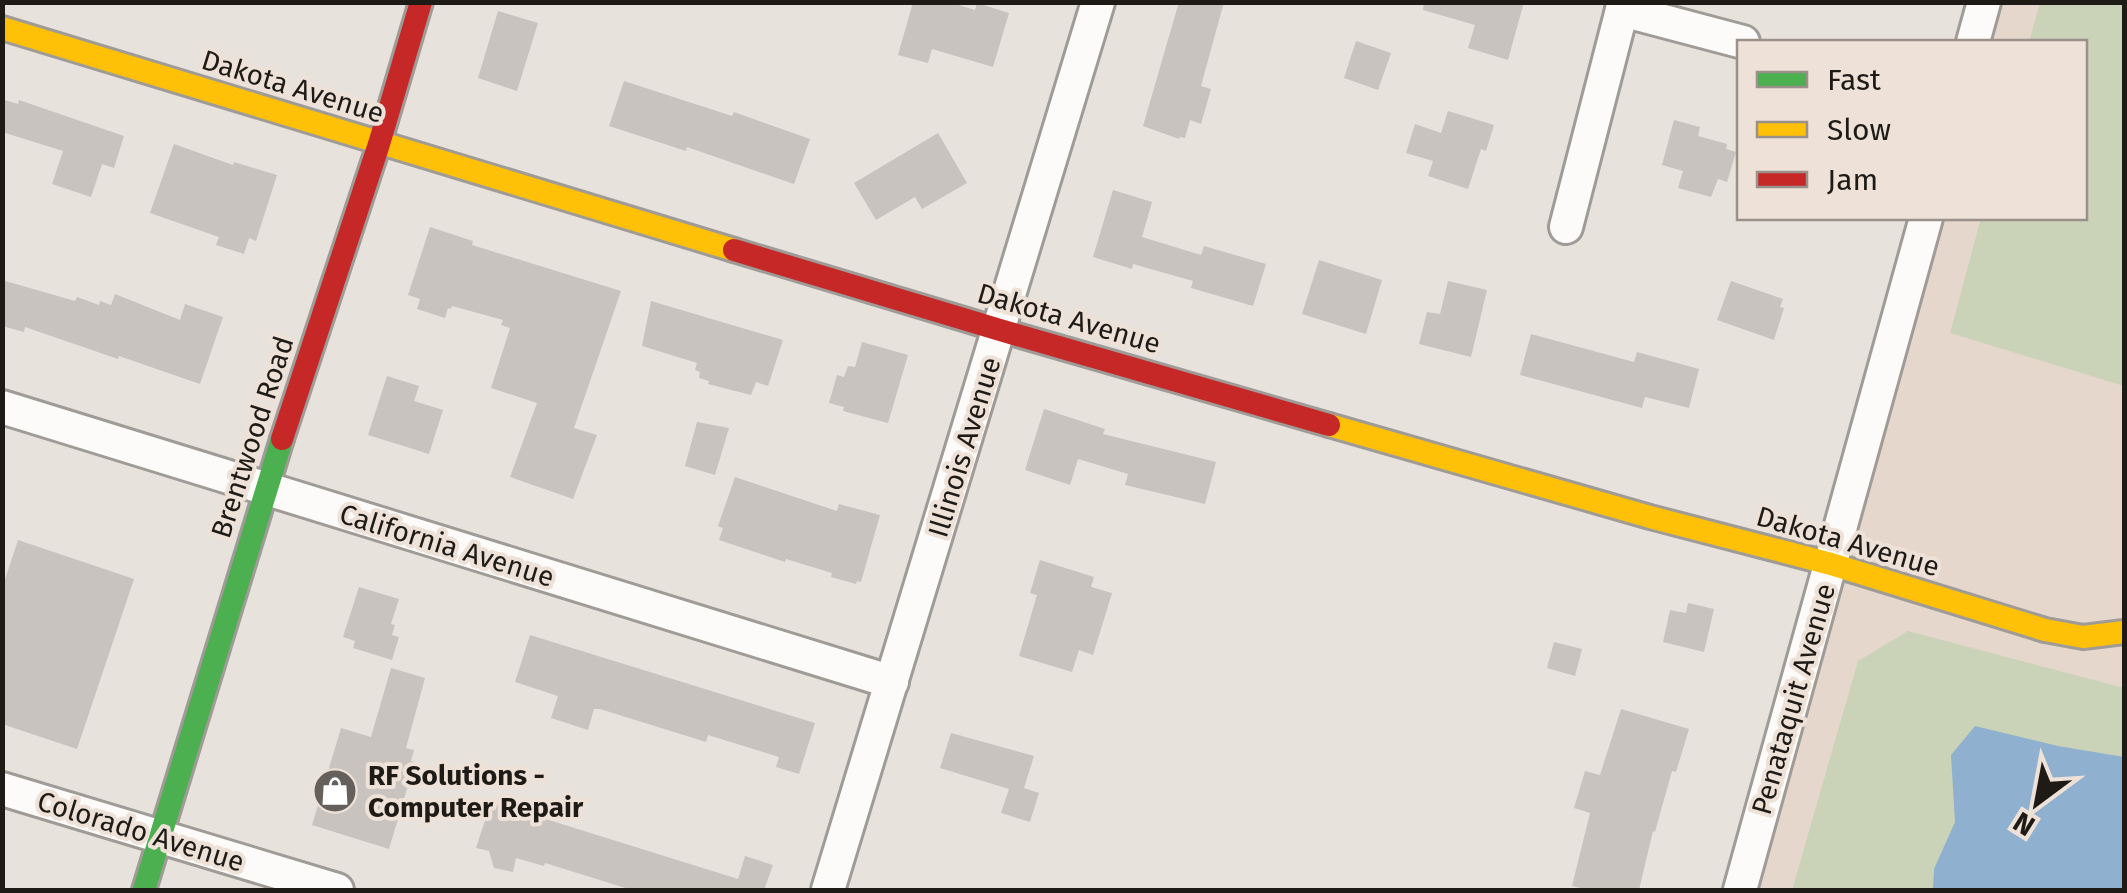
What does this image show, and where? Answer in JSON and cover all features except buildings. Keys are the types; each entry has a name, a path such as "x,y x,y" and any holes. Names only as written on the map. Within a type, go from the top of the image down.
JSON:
{"street":[{"name":"Brentwood Road","path":"144,890 421,2"},
{"name":"Illinois Avenue","path":"828,890 1098,2"},
{"path":"1974,40 1984,2"},
{"path":"1566,227 1623,6 1737,40"},
{"name":"Dakota Avenue","path":"2,28 1000,330 1831,564 2045,630 2083,637 2124,632"},
{"name":"Penataquit Avenue","path":"1740,890 1925,220"},
{"name":"California Avenue","path":"2,406 892,682"},
{"name":"Colorado Avenue","path":"2,789 337,890"}],"shaded area":[{"path":"1984,3 2124,3 2124,890 1740,890 1925,220 2087,220 2087,40 1974,40"}],"green space":[{"path":"2040,3 2124,3 2124,386 1950,333 1980,220 2087,220 2087,40 2030,40"},
{"path":"1908,631 2124,688 2124,890 1792,890 1858,661"}],"water":[{"path":"1975,726 2124,757 2124,890 1933,890 1934,869 1955,822 1951,755"}],"traffic: fast":[{"path":"144,890 282,439"}],"traffic: slow":[{"path":"2,28 734,250"},
{"path":"1329,425 1650,517 1831,564 2045,630 2083,637 2124,632"}],"traffic: jam":[{"path":"282,439 379,144 421,2"},
{"path":"734,250 1329,425"}],"place":[{"name":"RF Solutions - Computer Repair","path":"335,791"}]}
